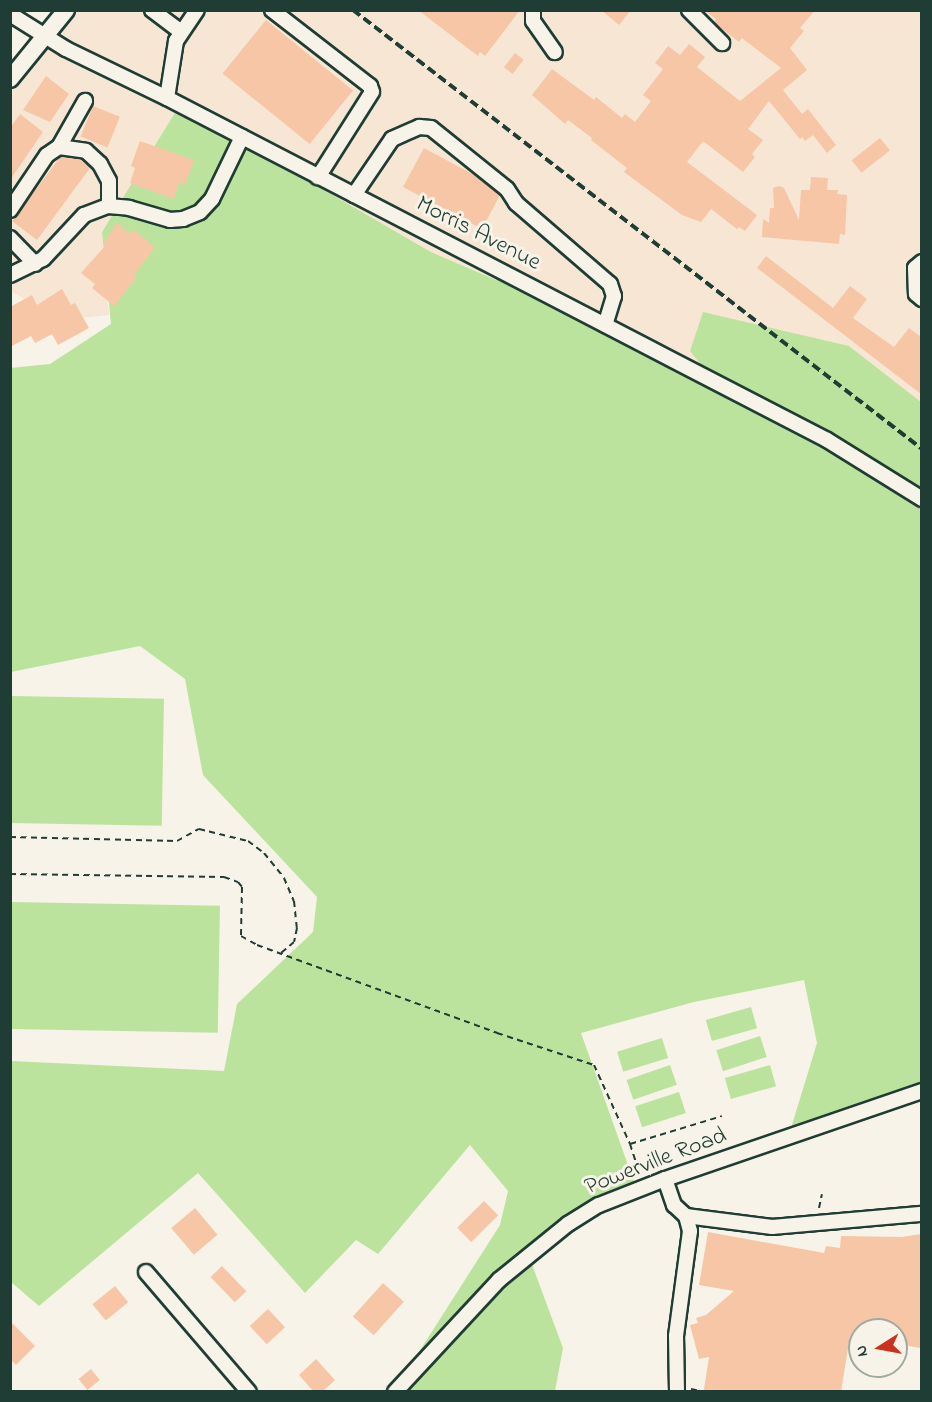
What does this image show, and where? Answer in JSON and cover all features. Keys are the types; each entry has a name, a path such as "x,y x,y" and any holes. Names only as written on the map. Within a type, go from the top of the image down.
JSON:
{"main road":[{"path":"10,79 66,10"}],"street":[{"path":"152,10 181,32"},
{"path":"166,98 176,41 197,10"},
{"path":"272,10 370,86 372,92 318,177"},
{"path":"532,10 533,21 555,52"},
{"path":"690,10 722,43"},
{"name":"Morris Avenue","path":"10,14 66,49 242,137 827,440 921,499"},
{"path":"10,210 47,155 59,147 85,101"},
{"path":"354,195 392,139 412,129 431,128 507,189 516,203 610,284 614,296 605,325"},
{"path":"10,275 35,264 84,215 109,206 170,220 183,219 200,212 212,199 242,137"},
{"path":"59,147 86,151 100,164 109,181 109,206"},
{"path":"10,238 35,264"},
{"path":"921,262 915,268 916,294 921,299"},
{"name":"Powerville Road","path":"395,1392 500,1280 536,1248 599,1205 665,1179 921,1091"},
{"path":"665,1179 674,1204 686,1216 690,1231 676,1336 683,1390"},
{"path":"686,1216 772,1227 921,1214"},
{"path":"146,1272 249,1392"}],"path":[{"path":"10,837 177,841 199,829 248,841 264,853 284,878 294,900 297,928 294,942 281,953"},
{"path":"10,874 224,877 238,882 242,887 241,936 257,945 496,1033 594,1065 630,1144 637,1166 632,1172 635,1181"},
{"path":"630,1144 722,1116"},
{"path":"819,1210 822,1194"},
{"path":"683,1390 705,1392"}],"shaded area":[{"path":"66,11 921,11 921,402 849,346 724,392 497,280 431,252 179,106 102,232 109,315 60,320 11,291 10,81"}],"green space":[{"path":"179,106 431,252 496,280 512,266 722,391 690,351 703,312 849,346 921,402 921,1089 791,1128 817,1043 804,980 694,1002 581,1033 634,1182 604,1195 546,1231 527,1251 563,1348 555,1391 394,1391 500,1225 508,1191 470,1145 378,1254 356,1240 305,1293 198,1173 39,1306 11,1282 11,1061 224,1071 237,1004 313,932 317,897 203,775 185,679 140,646 11,672 10,368 50,364 111,324 102,232"},
{"path":"11,696 164,699 162,826 10,823"},
{"path":"11,902 220,906 218,1033 10,1029"},
{"path":"751,1007 757,1028 712,1041 706,1020"},
{"path":"760,1036 767,1057 723,1071 716,1050"},
{"path":"662,1038 668,1058 623,1072 617,1052"},
{"path":"670,1065 677,1085 633,1100 627,1080"},
{"path":"770,1065 776,1086 731,1099 725,1078"},
{"path":"679,1092 686,1113 642,1127 635,1106"}],"building":[{"path":"418,10 520,10 485,56 480,52 478,56"},
{"path":"601,10 631,10 619,25"},
{"path":"704,10 815,10 800,28 804,31 790,48 807,70 783,90 802,114 808,109 836,145 827,153 813,135 805,141 802,137 800,139 769,101 748,129 763,140 752,154 755,157 743,172 703,141 687,162 757,215 745,231 739,227 737,229 711,209 701,222 682,215 624,172 627,168 591,140 592,138 568,120 565,124 532,95 552,69 594,100 596,97 622,118 625,114 635,122 651,101 643,95 663,69 655,63 668,46 680,55 689,44 705,57 697,67 740,101 781,68 742,38 739,42 717,25 714,22 716,19"},
{"path":"266,20 353,90 310,144 223,74"},
{"path":"515,53 524,60 513,74 504,67"},
{"path":"46,76 69,94 50,122 23,110"},
{"path":"93,106 120,117 108,147 81,137"},
{"path":"20,114 43,132 10,180 10,128"},
{"path":"880,138 890,151 861,173 852,160"},
{"path":"140,141 194,160 185,185 179,183 174,199 130,183 135,168 131,166"},
{"path":"424,148 476,176 500,195 482,229 403,187"},
{"path":"61,156 79,159 90,168 37,240 12,221"},
{"path":"811,177 828,178 827,190 838,190 837,194 847,195 845,235 840,234 839,244 762,237 763,219 769,223 770,208 774,208 773,188 779,186 784,188 799,220 801,190 810,190"},
{"path":"117,223 131,234 134,230 155,247 134,275 137,277 114,306 92,288 95,284 81,273 105,246 103,244"},
{"path":"766,256 833,308 850,286 867,299 853,318 894,347 909,328 921,337 921,394 757,268"},
{"path":"62,289 71,305 75,303 89,328 58,345 52,334 35,343 31,336 10,347 10,307 32,295 37,305"},
{"path":"484,1201 498,1215 471,1242 457,1228"},
{"path":"195,1208 217,1235 194,1255 171,1228"},
{"path":"708,1232 824,1253 826,1246 840,1248 841,1236 902,1237 921,1234 921,1348 908,1346 908,1318 848,1318 848,1348 841,1392 706,1392 704,1389 709,1357 699,1359 690,1325 698,1323 696,1318 706,1315 734,1291 699,1285"},
{"path":"222,1266 246,1291 235,1302 210,1277"},
{"path":"383,1283 404,1302 374,1335 353,1316"},
{"path":"115,1286 128,1302 106,1321 92,1304"},
{"path":"268,1309 285,1327 267,1344 250,1326"},
{"path":"10,1321 35,1346 16,1365 10,1359"},
{"path":"316,1359 335,1380 322,1392 314,1392 299,1375"},
{"path":"91,1369 100,1380 87,1390 79,1379"}],"railway":[{"path":"353,10 922,449"}]}
